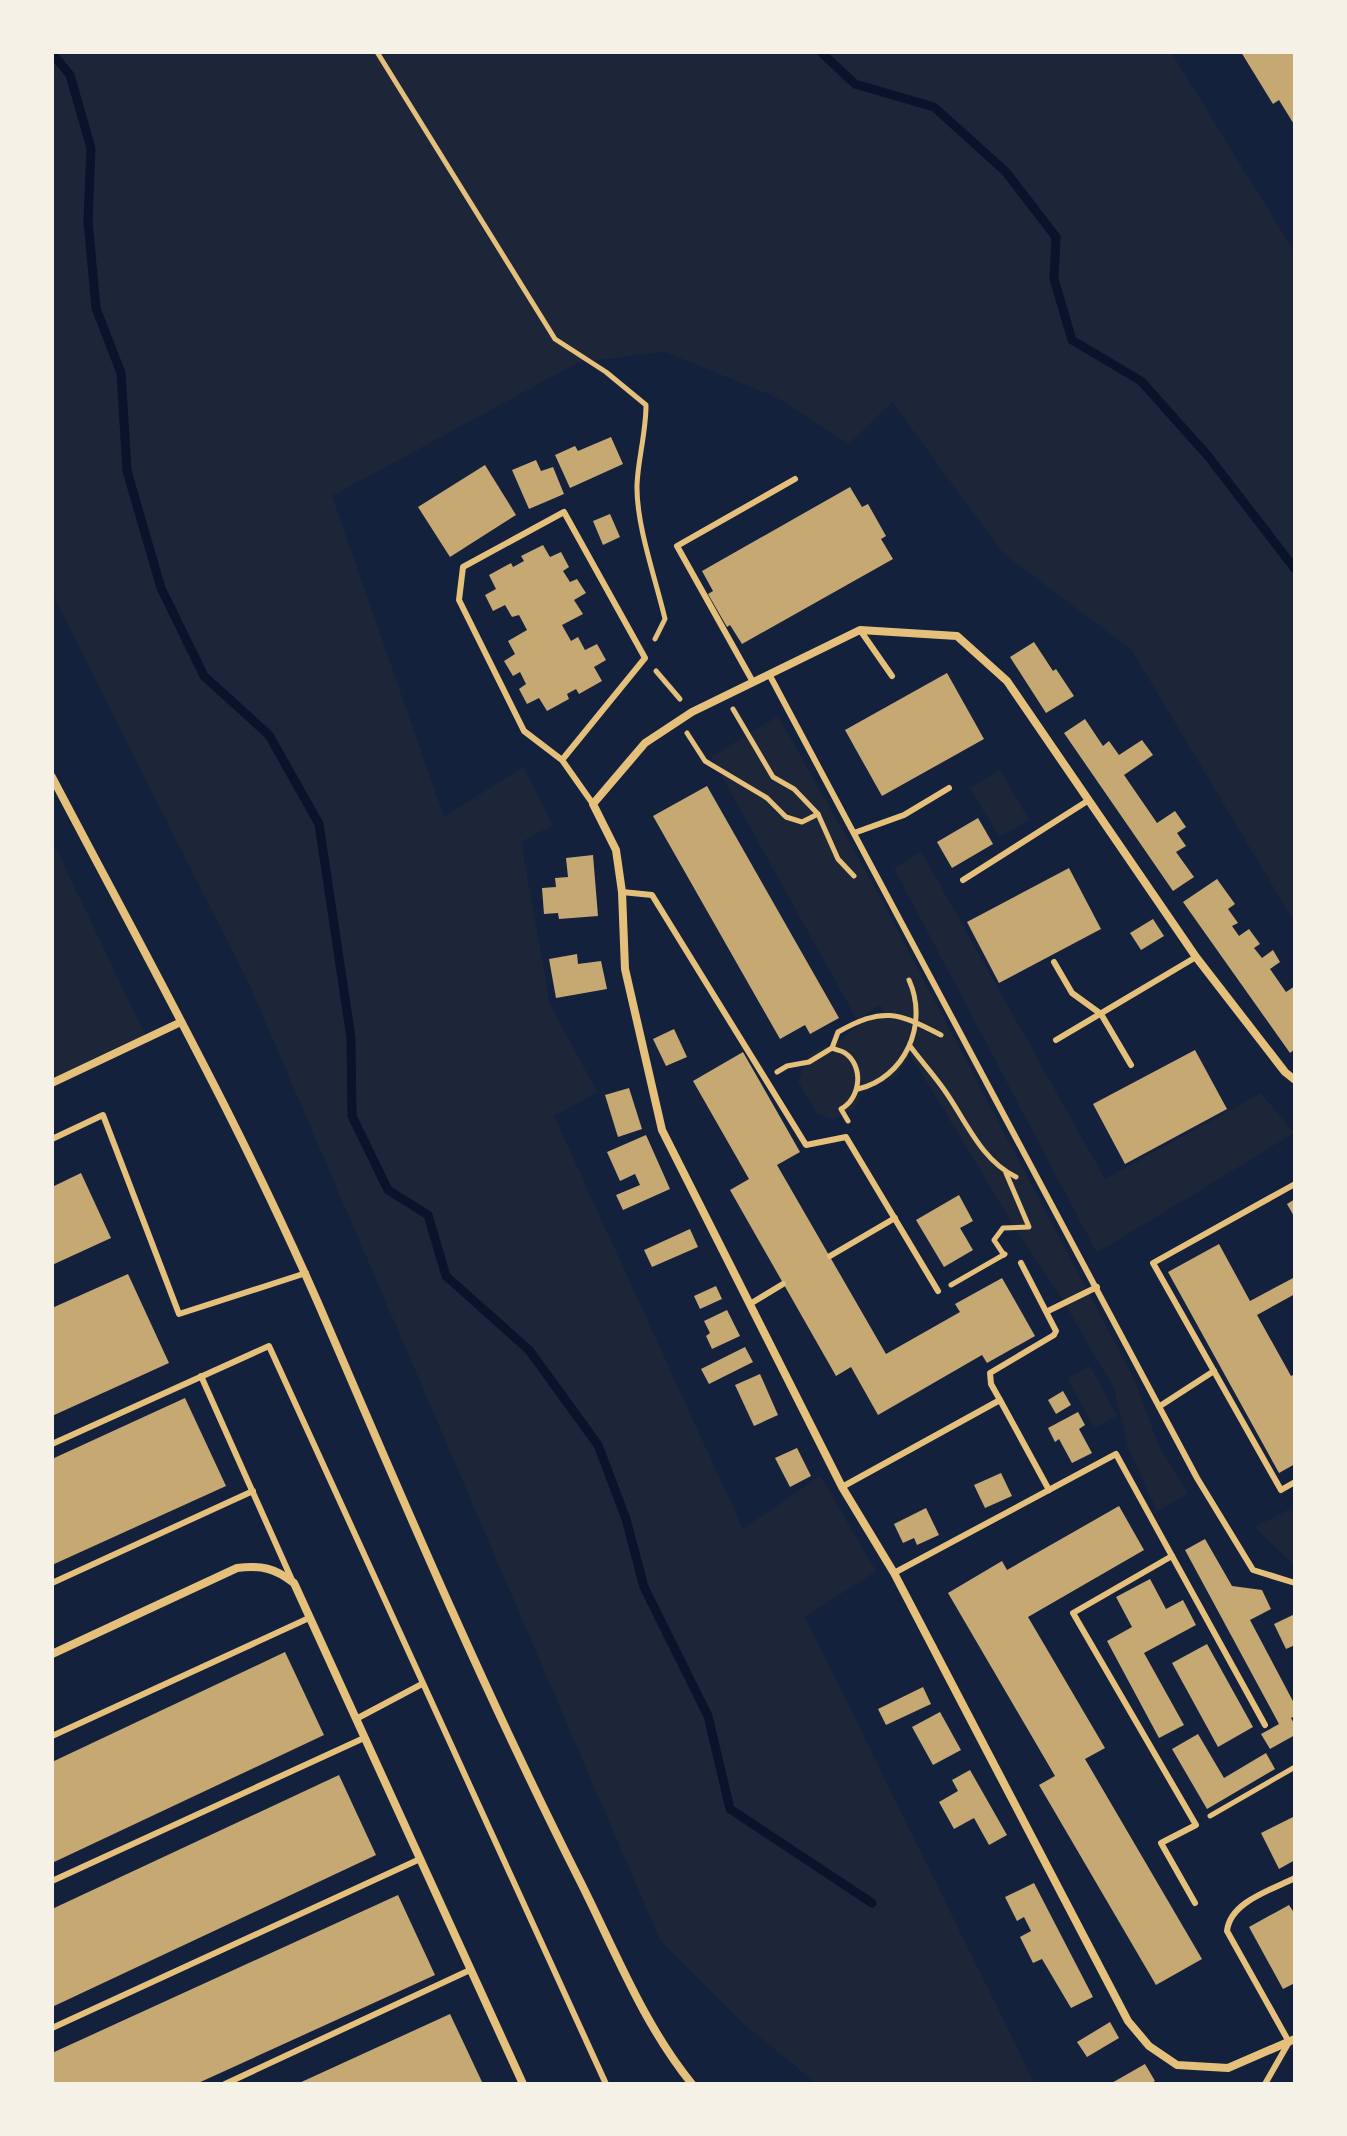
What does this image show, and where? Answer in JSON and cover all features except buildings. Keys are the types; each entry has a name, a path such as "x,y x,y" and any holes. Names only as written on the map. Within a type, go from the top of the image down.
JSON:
{"street":[{"path":"1292,2040 1228,2068 1177,2065 1149,2046 1128,2021 894,1573 842,1487 662,1130 625,969 622,892 616,850 593,804 645,743 692,712 860,630 957,636 1007,681 1196,957 1285,1072 1295,1080"},
{"path":"52,777 181,1022 306,1273 414,1526 536,1794 661,2042 690,2084"},
{"path":"52,1083 181,1022"},
{"path":"52,1654 237,1568 259,1566 280,1572 294,1583 523,2084"}],"lane":[{"path":"753,682 677,546 795,479"},
{"path":"562,760 645,658 564,512 463,567 459,600 524,731 562,760 593,804"},
{"path":"860,630 892,676"},
{"path":"769,674 1197,1478 1253,1570 1295,1583"},
{"path":"854,833 904,815 949,788"},
{"path":"963,880 1089,800"},
{"path":"622,892 652,895 806,1145 846,1137 938,1291"},
{"path":"1056,1040 1196,957"},
{"path":"1054,962 1072,993 1101,1014 1131,1065"},
{"path":"52,1139 103,1115 179,1314 306,1273"},
{"path":"1295,1184 1153,1263 1281,1490 1295,1482"},
{"path":"830,1256 895,1218"},
{"path":"1021,1263 1055,1325 1054,1335 990,1373 991,1384 1049,1490"},
{"path":"750,1304 783,1284"},
{"path":"1048,1311 1097,1287"},
{"path":"52,1444 269,1346 606,2084"},
{"path":"1160,1406 1214,1371"},
{"path":"201,1376 294,1583"},
{"path":"842,1487 1000,1400"},
{"path":"894,1573 1116,1454 1265,1725"},
{"path":"52,1583 253,1491"},
{"path":"1172,1556 1073,1613 1196,1825 1161,1843 1195,1903"},
{"path":"52,1736 309,1618"},
{"path":"356,1719 422,1684"},
{"path":"52,1881 364,1738"},
{"path":"52,2028 420,1859"},
{"path":"1265,2084 1292,2040 1227,1931 1228,1921 1235,1910 1295,1878"},
{"path":"225,2084 470,1970"}],"path":[{"path":"377,52 555,339 606,372 646,405 646,431 637,486 644,537 665,619 645,658 692,712"},
{"path":"725,696 773,777 794,789 818,814 838,859 860,886"},
{"path":"679,721 705,761 767,798 786,817 802,822 818,814"},
{"path":"858,1089 872,1086 895,1070 910,1046 916,1022 915,994 905,970"},
{"path":"765,1079 787,1066 809,1062 832,1048 838,1032 864,1018 890,1014 916,1022 971,1051"},
{"path":"910,1046 945,1091 972,1137 1005,1172 1029,1227 1003,1228 994,1240 1004,1255"},
{"path":"832,1048 845,1053 854,1066 858,1089 852,1103 841,1109 850,1125 846,1137"},
{"path":"1005,1172 1046,1191"},
{"path":"938,1291 1013,1250 1021,1263"},
{"path":"1196,1825 1295,1767"}],"shaded area":[{"path":"52,52 1171,52 1295,253 1295,923 1131,649 1003,553 892,402 849,444 776,397 665,352 579,362 332,496 444,817 523,767 553,825 521,842 550,1004 597,1092 554,1116 743,1529 820,1476 876,1571 805,1617 1035,2084 817,2084 740,2021 660,1940 250,986 52,593"},
{"path":"778,716 872,882 1135,1381 1159,1446 1188,1494 1157,1511 1128,1447 1114,1388 910,1054 897,1076 862,1093 854,1109 833,1119 817,1114 798,1081 809,1054 841,1040 863,1021 887,1016 880,1005 857,1020 711,757"},
{"path":"1000,770 1029,820 999,837 970,788"},
{"path":"52,840 147,1039 52,1083"},
{"path":"921,851 1105,1179 1261,1093 1294,1133 1097,1253 894,868"},
{"path":"1090,1366 1117,1416 1094,1428 1067,1378"},
{"path":"1295,1506 1295,1566 1255,1527"}],"waterway":[{"path":"821,52 855,84 934,107 1006,172 1056,237 1054,279 1072,340 1141,381 1208,456 1295,569"},
{"path":"52,53 70,75 91,148 88,221 96,308 121,373 127,471 161,588 204,676 269,735 319,824 351,1038 352,1116 388,1190 428,1215 446,1276 529,1350 598,1445 626,1519 644,1587 708,1716 730,1809 872,1903"}]}
